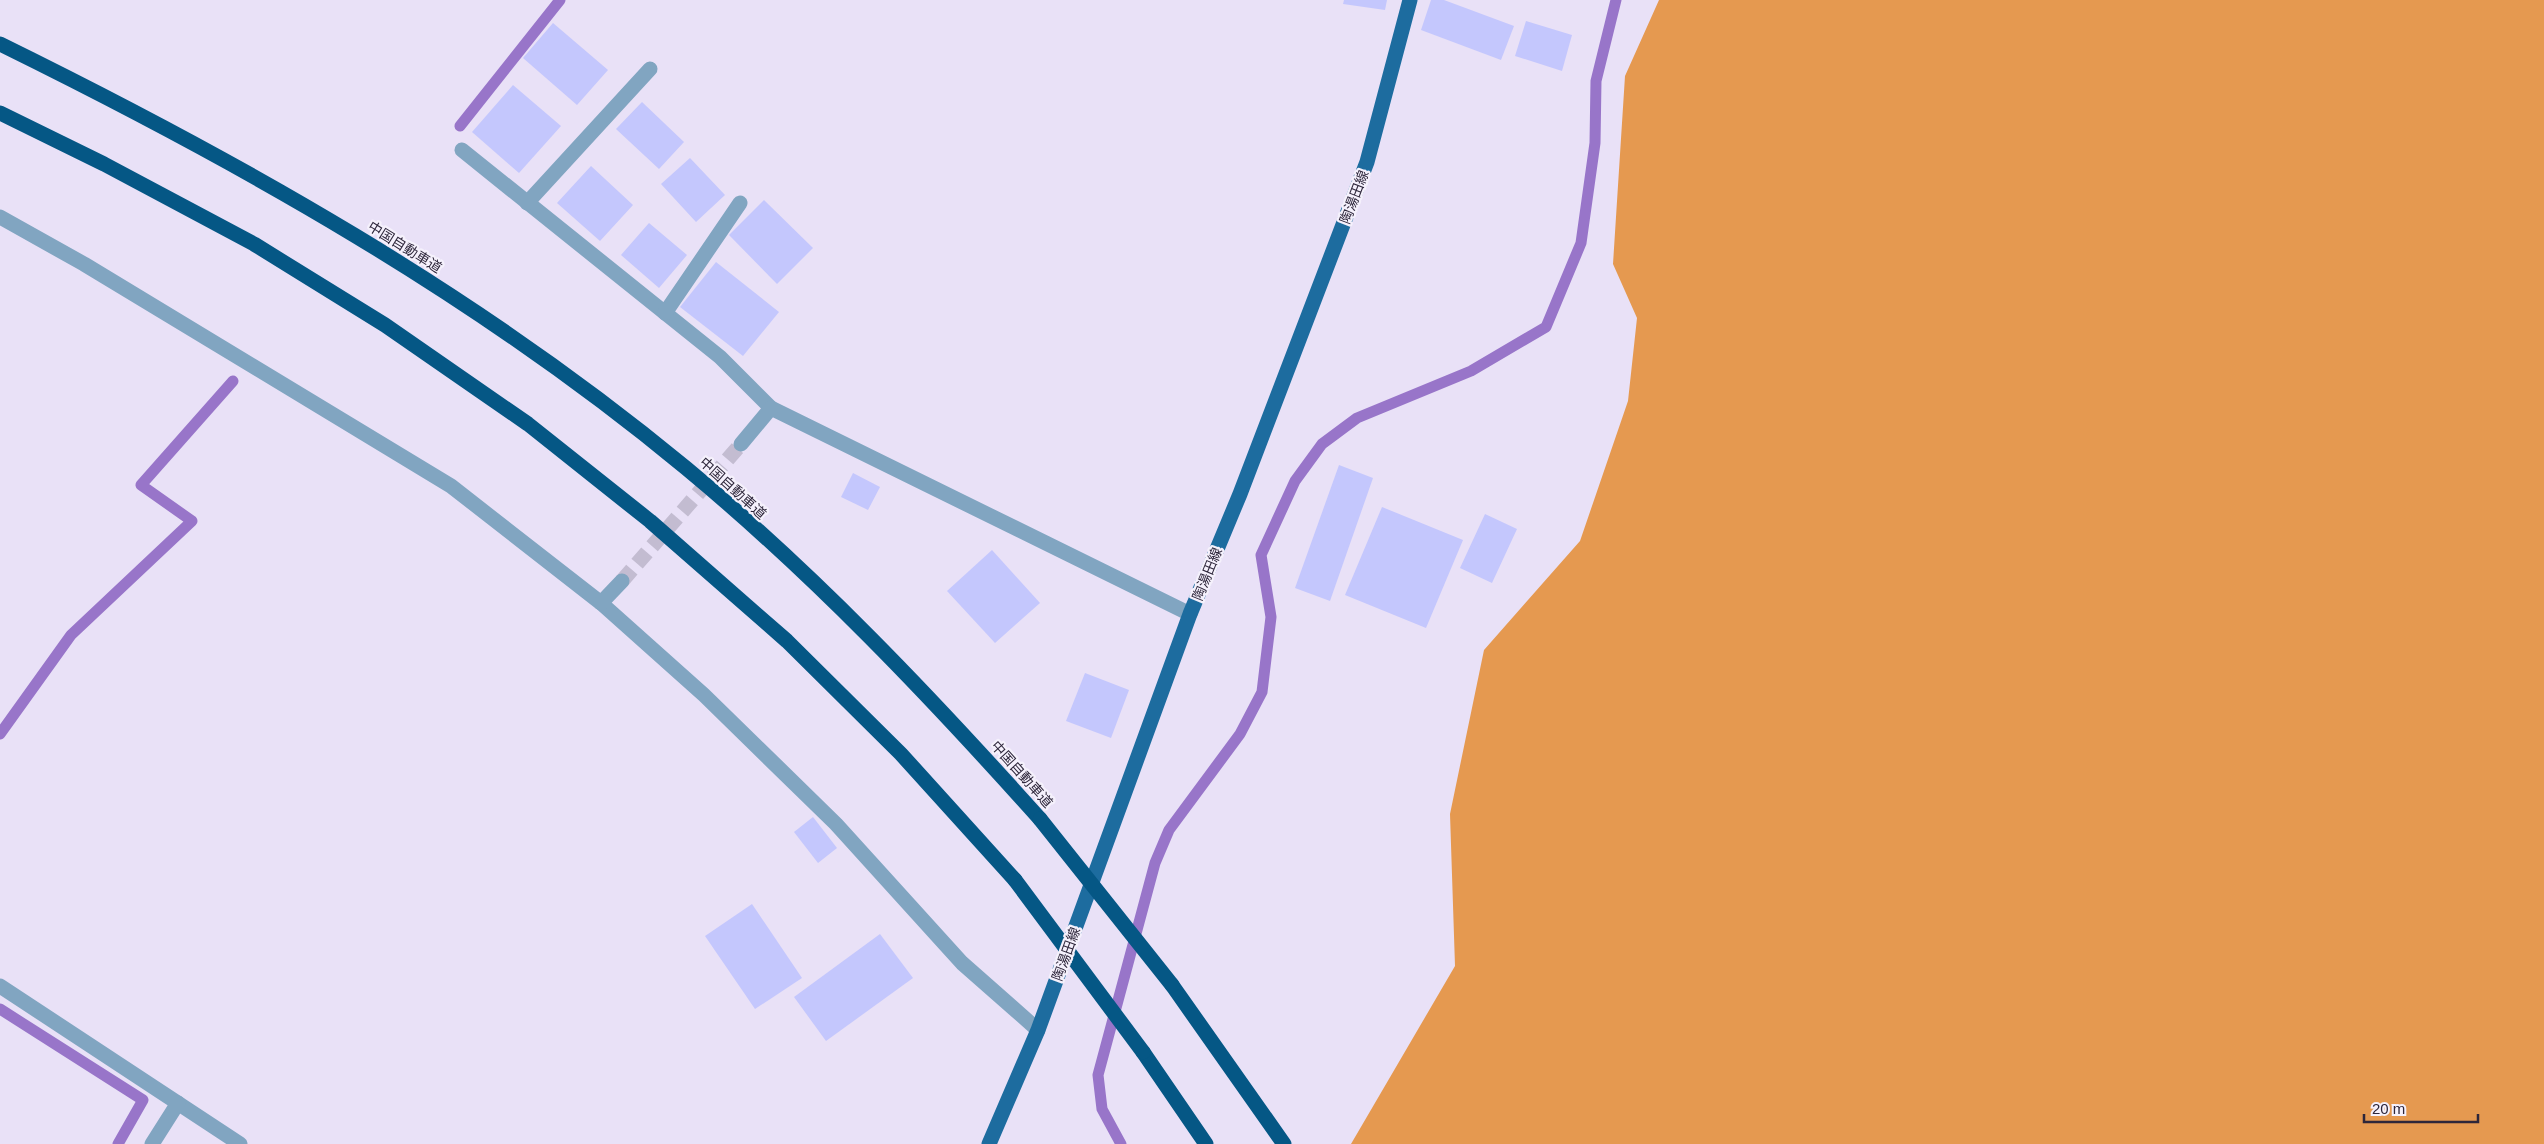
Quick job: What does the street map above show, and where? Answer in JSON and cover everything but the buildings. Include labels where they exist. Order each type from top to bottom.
[{"type":"highway","name":"中国自動車道","points":[[0,44],[132,109],[299,201],[452,295],[570,379],[686,468],[814,583],[936,703],[1040,819],[1172,985],[1284,1144]]},
{"type":"highway","points":[[0,113],[104,164],[254,244],[385,325],[528,424],[650,521],[787,641],[901,754],[1015,880],[1143,1052],[1206,1144]]},
{"type":"main road","name":"陶湯田線","points":[[989,1144],[1038,1030],[1190,614],[1243,485],[1367,162],[1410,0]]},
{"type":"street","points":[[527,203],[650,69]]},
{"type":"street","points":[[462,150],[720,357],[771,408],[1190,614]]},
{"type":"street","points":[[665,313],[740,203]]},
{"type":"street","points":[[0,217],[84,264],[451,486],[601,603],[704,695],[829,817],[962,963],[1038,1030]]},
{"type":"street","points":[[741,444],[771,408]]},
{"type":"street","points":[[601,603],[622,581]]},
{"type":"street","points":[[0,986],[240,1144]]},
{"type":"street","points":[[152,1144],[178,1103]]},
{"type":"shaded area","points":[[1659,0],[2544,0],[2544,1144],[1351,1144],[1455,966],[1450,814],[1484,650],[1580,541],[1628,401],[1637,318],[1613,264],[1625,76]]},
{"type":"waterway","points":[[460,126],[560,0]]},
{"type":"waterway","points":[[1121,1144],[1102,1109],[1098,1075],[1155,863],[1169,830],[1240,734],[1262,692],[1271,617],[1261,555],[1295,481],[1322,444],[1357,418],[1471,371],[1546,327],[1581,243],[1595,143],[1596,81],[1616,0]]},
{"type":"waterway","points":[[0,734],[71,635],[192,521],[141,485],[233,381]]},
{"type":"waterway","points":[[0,1009],[143,1100],[118,1144]]},
{"type":"tunnel","points":[[622,581],[741,444]]}]
